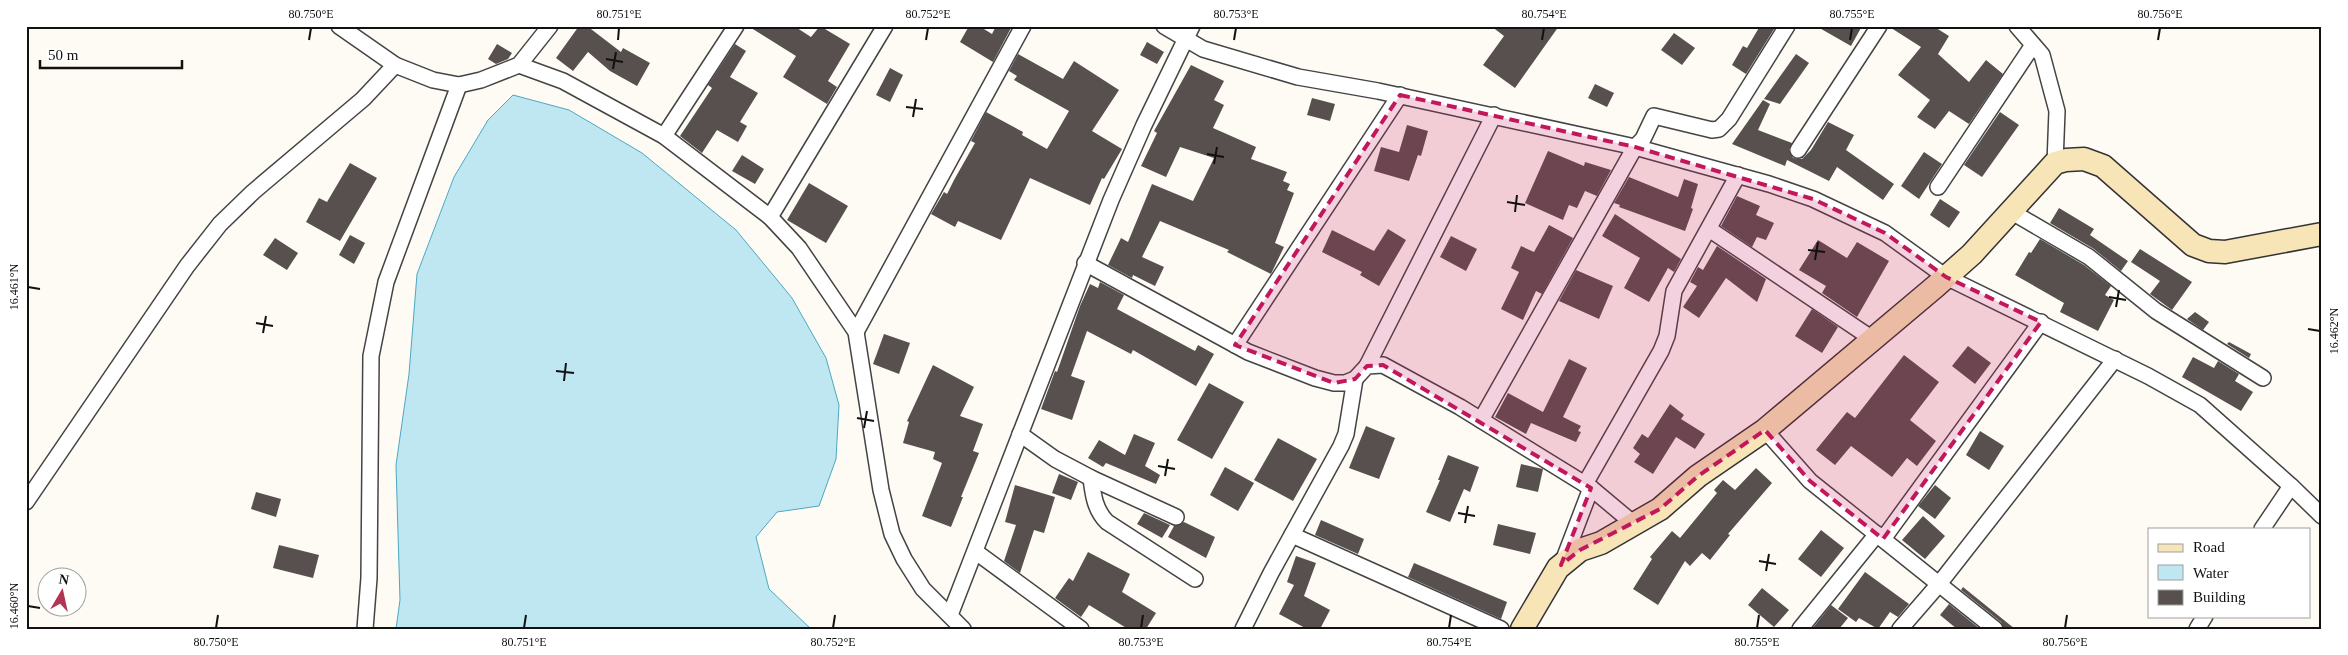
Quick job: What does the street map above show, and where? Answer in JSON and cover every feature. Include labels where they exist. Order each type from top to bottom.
[{"type":"main road","points":[[1522,629],[1561,565],[1580,550],[1601,542],[1660,509],[1698,476],[1764,430],[1874,340],[1972,254],[2055,163],[2084,159],[2104,166],[2193,245],[2209,251],[2225,252],[2322,234]]},
{"type":"street","points":[[339,26],[395,65],[433,80],[459,85],[481,80],[519,65],[550,26]]},
{"type":"street","points":[[664,136],[736,26]]},
{"type":"street","points":[[770,217],[885,26]]},
{"type":"street","points":[[856,332],[1023,26]]},
{"type":"street","points":[[1164,26],[1203,49],[1298,76],[1639,143],[1812,200],[1863,222],[1905,246],[1946,276],[2115,359],[2200,405],[2322,516]]},
{"type":"street","points":[[950,615],[976,552],[1085,263],[1144,125],[1192,26]]},
{"type":"street","points":[[1481,420],[1654,116],[1712,130],[1719,129],[1729,120],[1787,26]]},
{"type":"street","points":[[1798,150],[1878,26]]},
{"type":"street","points":[[2017,26],[2042,55],[2057,111],[2055,163]]},
{"type":"street","points":[[1938,187],[2033,45]]},
{"type":"street","points":[[26,502],[187,266],[220,224],[254,192],[362,99],[395,65]]},
{"type":"street","points":[[519,65],[563,81],[664,136],[770,217],[799,248],[856,332],[882,490],[892,534],[904,559],[923,589],[963,629]]},
{"type":"street","points":[[365,629],[369,578],[371,356],[376,326],[386,282],[459,85]]},
{"type":"street","points":[[1235,345],[1400,96]]},
{"type":"street","points":[[1085,263],[1235,345],[1315,378],[1334,383],[1345,383],[1355,379],[1367,366],[1494,115]]},
{"type":"street","points":[[1561,565],[1588,486],[1661,351],[1667,336],[1674,291],[1710,230],[1738,175]]},
{"type":"street","points":[[2012,212],[2089,257],[2156,311],[2262,378]]},
{"type":"street","points":[[1710,230],[1874,340]]},
{"type":"street","points":[[1800,629],[1880,537],[2041,322]]},
{"type":"street","points":[[1900,629],[1939,584],[2115,359]]},
{"type":"street","points":[[1367,366],[1383,365],[1481,420],[1588,486],[1634,524]]},
{"type":"street","points":[[1243,629],[1341,446],[1346,434],[1355,379]]},
{"type":"street","points":[[1764,430],[1810,481],[1995,629]]},
{"type":"street","points":[[1020,434],[1055,458],[1090,478],[1176,517]]},
{"type":"street","points":[[1090,478],[1094,500],[1099,515],[1103,519],[1195,579]]},
{"type":"street","points":[[2263,528],[2291,486]]},
{"type":"street","points":[[1292,535],[1501,629]]},
{"type":"street","points":[[976,552],[1081,629]]},
{"type":"street","points":[[2197,629],[2204,618]]},
{"type":"highlighted area","points":[[1400,95],[1635,147],[1813,199],[1885,233],[1946,277],[2041,322],[1883,539],[1810,481],[1765,430],[1698,476],[1660,509],[1580,550],[1561,565],[1591,488],[1383,365],[1367,366],[1355,379],[1334,383],[1235,345]]},
{"type":"water","points":[[513,95],[569,110],[642,153],[736,230],[792,298],[826,358],[839,405],[836,459],[819,506],[777,512],[756,537],[769,589],[811,629],[396,629],[400,600],[396,465],[409,374],[417,274],[454,177],[488,120]]},
{"type":"building","points":[[579,26],[587,26],[621,52],[623,48],[650,63],[637,86],[610,71],[588,52],[573,71],[556,58]]},
{"type":"building","points":[[748,26],[794,26],[811,37],[820,26],[850,44],[828,81],[837,87],[827,104],[783,77],[796,56]]},
{"type":"building","points":[[969,26],[979,26],[992,34],[996,26],[1012,26],[993,62],[960,42]]},
{"type":"building","points":[[1491,26],[1559,26],[1515,88],[1483,65],[1504,36]]},
{"type":"building","points":[[1760,26],[1776,26],[1746,74],[1732,65],[1743,46],[1747,48]]},
{"type":"building","points":[[1816,26],[1862,26],[1851,46]]},
{"type":"building","points":[[1888,26],[1933,26],[1949,36],[1938,54],[1969,82],[1986,60],[2003,74],[1969,124],[1949,111],[1935,129],[1917,117],[1930,100],[1898,75],[1921,47]]},
{"type":"building","points":[[1674,33],[1695,48],[1682,65],[1661,50]]},
{"type":"building","points":[[1147,42],[1164,52],[1157,64],[1140,55]]},
{"type":"building","points":[[497,44],[512,53],[508,59],[496,64],[488,59]]},
{"type":"building","points":[[735,44],[746,51],[730,77],[758,93],[740,122],[747,126],[738,142],[717,130],[702,153],[680,136],[712,88],[708,85]]},
{"type":"building","points":[[1018,54],[1063,79],[1074,61],[1119,90],[1092,131],[1122,149],[1104,179],[1102,178],[1090,205],[1030,178],[1001,240],[958,221],[955,227],[931,214],[944,192],[947,194],[975,143],[971,141],[986,112],[1023,132],[1022,135],[1047,149],[1069,111],[1014,80],[1017,76],[1009,71]]},
{"type":"building","points":[[1796,54],[1809,63],[1780,104],[1764,99]]},
{"type":"building","points":[[1191,65],[1224,81],[1214,100],[1224,105],[1213,128],[1256,147],[1251,159],[1287,172],[1283,181],[1290,184],[1287,190],[1294,193],[1275,243],[1284,247],[1271,274],[1227,252],[1229,250],[1160,221],[1142,257],[1164,267],[1155,286],[1133,275],[1132,278],[1108,265],[1121,238],[1128,242],[1152,184],[1193,201],[1214,158],[1180,147],[1166,177],[1141,166],[1157,133],[1154,131]]},
{"type":"building","points":[[890,68],[903,75],[890,102],[876,95]]},
{"type":"building","points":[[1595,84],[1614,93],[1607,107],[1588,98]]},
{"type":"building","points":[[1312,98],[1335,104],[1330,121],[1307,115]]},
{"type":"building","points":[[1763,100],[1770,104],[1758,130],[1792,143],[1789,150],[1793,158],[1802,159],[1811,150],[1828,122],[1854,135],[1846,150],[1894,184],[1883,200],[1837,167],[1829,181],[1787,160],[1785,166],[1732,144]]},
{"type":"building","points":[[2000,112],[2019,125],[1982,177],[1964,165]]},
{"type":"building","points":[[1407,125],[1428,131],[1421,156],[1418,155],[1409,181],[1374,171],[1381,147],[1399,152]]},
{"type":"building","points":[[1548,151],[1584,166],[1585,162],[1611,170],[1597,196],[1585,191],[1577,208],[1569,205],[1563,220],[1525,203]]},
{"type":"building","points":[[1924,152],[1942,164],[1919,199],[1901,186]]},
{"type":"building","points":[[742,155],[764,169],[755,184],[732,171]]},
{"type":"building","points":[[350,163],[377,178],[340,241],[306,222],[319,198],[327,202]]},
{"type":"building","points":[[1629,177],[1678,197],[1684,179],[1698,184],[1691,208],[1693,209],[1685,231],[1619,207],[1620,205],[1614,203]]},
{"type":"building","points":[[809,183],[848,206],[826,243],[787,220]]},
{"type":"building","points":[[1737,196],[1760,206],[1756,215],[1774,223],[1766,240],[1757,237],[1752,247],[1721,226]]},
{"type":"building","points":[[1940,199],[1960,212],[1949,228],[1930,215]]},
{"type":"building","points":[[2059,208],[2094,229],[2090,235],[2128,261],[2121,271],[2094,249],[2050,223]]},
{"type":"building","points":[[1615,214],[1681,259],[1674,272],[1668,268],[1649,302],[1624,288],[1640,258],[1602,236]]},
{"type":"building","points":[[1549,225],[1573,238],[1542,294],[1536,291],[1523,320],[1501,309],[1519,272],[1511,268],[1521,246],[1534,252]]},
{"type":"building","points":[[1388,229],[1406,240],[1379,286],[1360,275],[1362,272],[1322,252],[1332,230],[1374,251]]},
{"type":"building","points":[[350,235],[365,243],[354,264],[339,255]]},
{"type":"building","points":[[1451,236],[1477,249],[1466,271],[1440,257]]},
{"type":"building","points":[[275,238],[298,253],[287,270],[263,255]]},
{"type":"building","points":[[2040,239],[2084,265],[2111,286],[2105,295],[2114,300],[2098,331],[2060,312],[2064,303],[2015,275],[2029,252],[2031,253]]},
{"type":"building","points":[[1818,240],[1847,258],[1857,242],[1889,261],[1857,317],[1822,293],[1826,286],[1799,270]]},
{"type":"building","points":[[1717,246],[1766,279],[1757,302],[1726,278],[1699,318],[1683,307],[1697,286],[1690,282],[1698,267],[1703,270]]},
{"type":"building","points":[[2140,249],[2192,282],[2172,310],[2150,294],[2160,281],[2131,262]]},
{"type":"building","points":[[1576,270],[1613,286],[1599,319],[1559,301]]},
{"type":"building","points":[[1100,282],[1124,295],[1117,309],[1195,351],[1198,345],[1214,354],[1196,386],[1133,350],[1131,354],[1087,331],[1071,376],[1085,381],[1072,420],[1041,409],[1090,284],[1098,288]]},
{"type":"building","points":[[1812,309],[1838,327],[1822,353],[1795,336]]},
{"type":"building","points":[[2195,312],[2209,322],[2203,330],[2187,319]]},
{"type":"building","points":[[884,334],[910,343],[899,374],[873,364]]},
{"type":"building","points":[[2229,342],[2251,354],[2249,358],[2227,344]]},
{"type":"building","points":[[1968,346],[1991,363],[1975,384],[1952,366]]},
{"type":"building","points":[[1904,355],[1939,382],[1910,420],[1936,441],[1917,466],[1907,458],[1892,477],[1851,446],[1835,465],[1816,450],[1847,412],[1855,418]]},
{"type":"building","points":[[2193,357],[2214,368],[2218,361],[2239,374],[2235,381],[2253,392],[2241,411],[2182,377]]},
{"type":"building","points":[[1569,359],[1587,368],[1563,417],[1581,426],[1578,431],[1581,432],[1576,442],[1531,423],[1526,434],[1495,417],[1508,393],[1543,412]]},
{"type":"building","points":[[933,365],[974,387],[960,416],[983,424],[973,451],[979,453],[951,527],[922,516],[942,463],[933,459],[935,452],[903,443],[909,422],[907,421]]},
{"type":"building","points":[[1209,383],[1244,402],[1212,459],[1177,440]]},
{"type":"building","points":[[1670,404],[1684,415],[1681,419],[1705,434],[1695,449],[1676,437],[1653,474],[1634,462],[1640,454],[1633,448],[1642,434],[1648,438]]},
{"type":"building","points":[[1366,426],[1395,438],[1379,479],[1349,468]]},
{"type":"building","points":[[1980,431],[2004,446],[1989,470],[1966,455]]},
{"type":"building","points":[[1134,434],[1155,443],[1145,466],[1160,475],[1156,484],[1106,463],[1103,467],[1088,458],[1099,440],[1125,455]]},
{"type":"building","points":[[1278,438],[1317,459],[1293,501],[1254,480]]},
{"type":"building","points":[[1448,455],[1479,467],[1470,492],[1464,489],[1450,522],[1426,512],[1440,480],[1438,480]]},
{"type":"building","points":[[1521,464],[1543,469],[1538,492],[1516,487]]},
{"type":"building","points":[[1225,467],[1254,483],[1238,511],[1210,495]]},
{"type":"building","points":[[1756,468],[1772,483],[1728,534],[1730,535],[1710,560],[1702,553],[1690,566],[1685,561],[1658,605],[1633,589],[1652,559],[1650,557],[1672,531],[1680,538],[1717,493],[1714,490],[1723,480],[1735,490]]},
{"type":"building","points":[[1059,474],[1078,482],[1071,500],[1052,493]]},
{"type":"building","points":[[1015,485],[1055,497],[1044,533],[1034,530],[1020,573],[1004,561],[1016,525],[1005,522]]},
{"type":"building","points":[[1935,485],[1951,498],[1935,519],[1918,506]]},
{"type":"building","points":[[256,492],[281,499],[276,517],[251,509]]},
{"type":"building","points":[[1144,513],[1170,525],[1162,538],[1137,524]]},
{"type":"building","points":[[1923,516],[1945,536],[1925,559],[1902,540]]},
{"type":"building","points":[[1321,520],[1364,539],[1358,554],[1315,535]]},
{"type":"building","points":[[1184,522],[1215,537],[1206,558],[1168,537],[1174,526]]},
{"type":"building","points":[[1498,524],[1536,533],[1530,554],[1493,545]]},
{"type":"building","points":[[1821,530],[1844,548],[1821,577],[1798,559]]},
{"type":"building","points":[[279,545],[319,555],[313,578],[273,568]]},
{"type":"building","points":[[1088,552],[1130,574],[1122,592],[1156,613],[1146,629],[1128,629],[1089,605],[1081,617],[1055,598],[1069,578],[1073,581]]},
{"type":"building","points":[[1296,556],[1316,563],[1304,596],[1330,610],[1320,629],[1307,629],[1279,614],[1294,585],[1287,582]]},
{"type":"building","points":[[1414,563],[1507,602],[1501,619],[1408,577]]},
{"type":"building","points":[[1865,572],[1909,604],[1898,617],[1890,612],[1878,629],[1859,618],[1856,622],[1838,609]]},
{"type":"building","points":[[1963,587],[2015,629],[2004,629],[2001,622],[1961,590]]},
{"type":"building","points":[[1762,588],[1789,610],[1774,627],[1748,605]]},
{"type":"building","points":[[1949,604],[1980,629],[1957,629],[1940,615]]},
{"type":"building","points":[[1831,605],[1848,618],[1839,629],[1812,629]]}]
